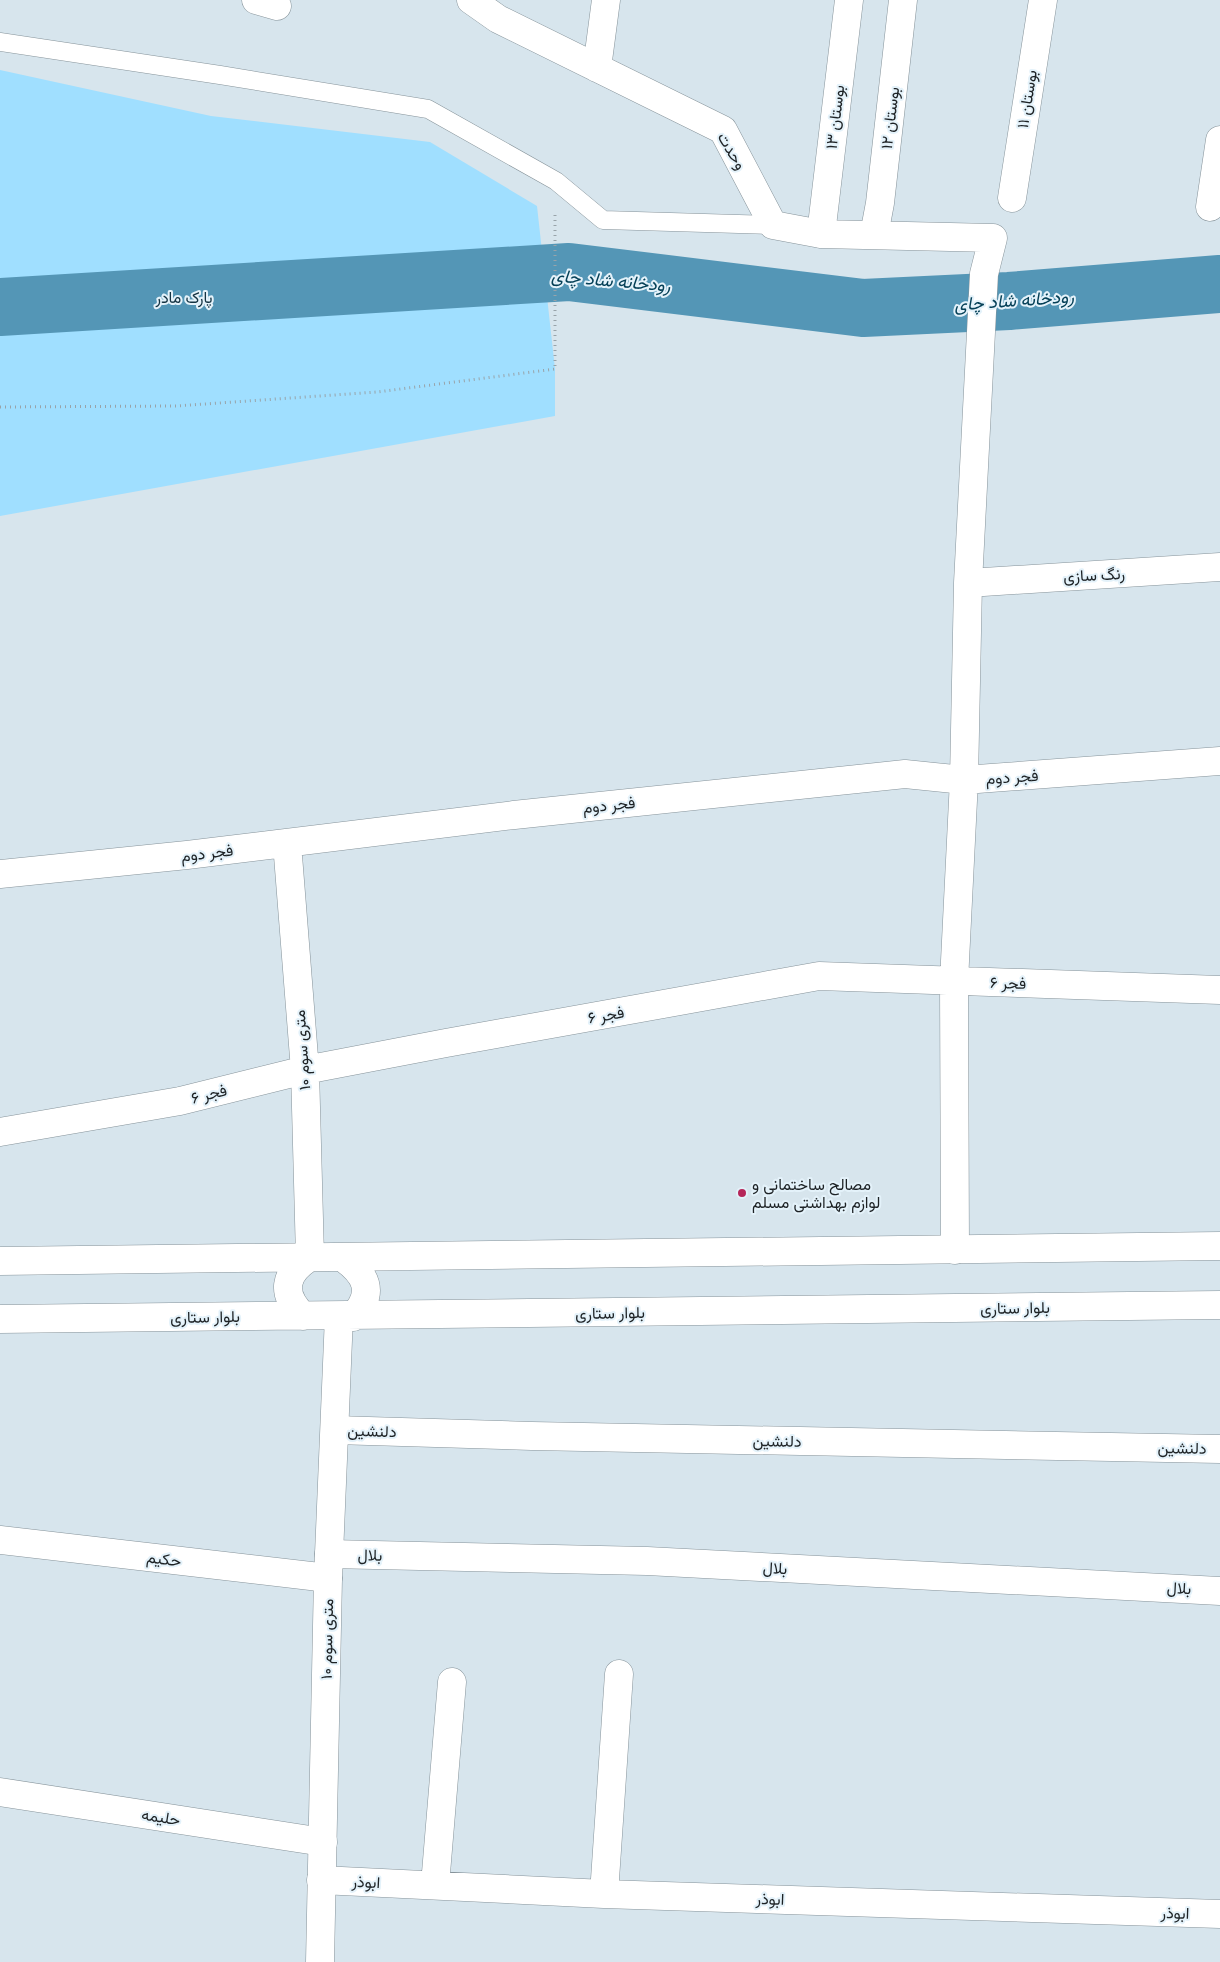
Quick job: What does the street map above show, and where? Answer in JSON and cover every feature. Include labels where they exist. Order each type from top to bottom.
[{"type":"street","name":"وحدت","points":[[471,0],[498,20],[723,130],[773,225]]},
{"type":"street","points":[[598,68],[606,0]]},
{"type":"street","name":"بوستان ۱۳","points":[[821,234],[849,0]]},
{"type":"street","name":"بوستان ۱۲","points":[[874,235],[880,203],[903,0]]},
{"type":"street","name":"بوستان ۱۱","points":[[1012,198],[1043,0]]},
{"type":"street","points":[[1210,207],[1220,140]]},
{"type":"street","points":[[773,225],[821,234],[993,238],[984,274],[983,325],[968,583],[964,780],[954,981],[954,1250]]},
{"type":"street","name":"رنگ سازی","points":[[968,583],[1220,567]]},
{"type":"street","name":"فجر دوم","points":[[0,874],[287,843],[514,815],[905,774],[964,780],[1220,761]]},
{"type":"street","name":"۱۰ متری سوم","points":[[287,843],[305,1070],[310,1257]]},
{"type":"street","name":"فجر ۶","points":[[0,1132],[180,1101],[305,1070],[446,1043],[819,976],[1220,990]]},
{"type":"street","points":[[0,1261],[1220,1246]]},
{"type":"street","points":[[303,1316],[293,1306],[288,1292],[290,1277],[298,1265],[310,1257]]},
{"type":"street","points":[[342,1257],[360,1272],[366,1283],[366,1296],[362,1308],[346,1317]]},
{"type":"street","name":"بلوار ستاری","points":[[0,1320],[1220,1306]]},
{"type":"street","name":"۱۰ متری سوم","points":[[320,1962],[329,1566],[335,1430],[346,1317]]},
{"type":"street","name":"دلنشین","points":[[335,1430],[542,1437],[1220,1449]]},
{"type":"street","name":"حکیم","points":[[0,1540],[329,1566]]},
{"type":"street","name":"بلال","points":[[329,1566],[647,1561],[1220,1591]]},
{"type":"street","points":[[604,1894],[619,1674]]},
{"type":"street","points":[[435,1885],[452,1682]]},
{"type":"street","name":"حلیمه","points":[[0,1792],[323,1842]]},
{"type":"street","name":"ابوذر","points":[[321,1880],[604,1894],[1220,1914]]},
{"type":"lane","points":[[0,42],[428,109],[556,181],[603,220],[773,225]]},
{"type":"path","points":[[0,407],[176,406],[377,392],[555,369],[556,181]]},
{"type":"green space","name":"پارک مادر","points":[[0,70],[211,116],[430,142],[537,206],[555,369],[555,416],[0,516]]},
{"type":"waterway","name":"رودخانه شاد چای","points":[[0,307],[569,272],[863,308],[1009,301],[1220,284]]},
{"type":"place","name":"مصالح ساختمانی و لوازم بهداشتی مسلم","points":[[742,1193]]}]
